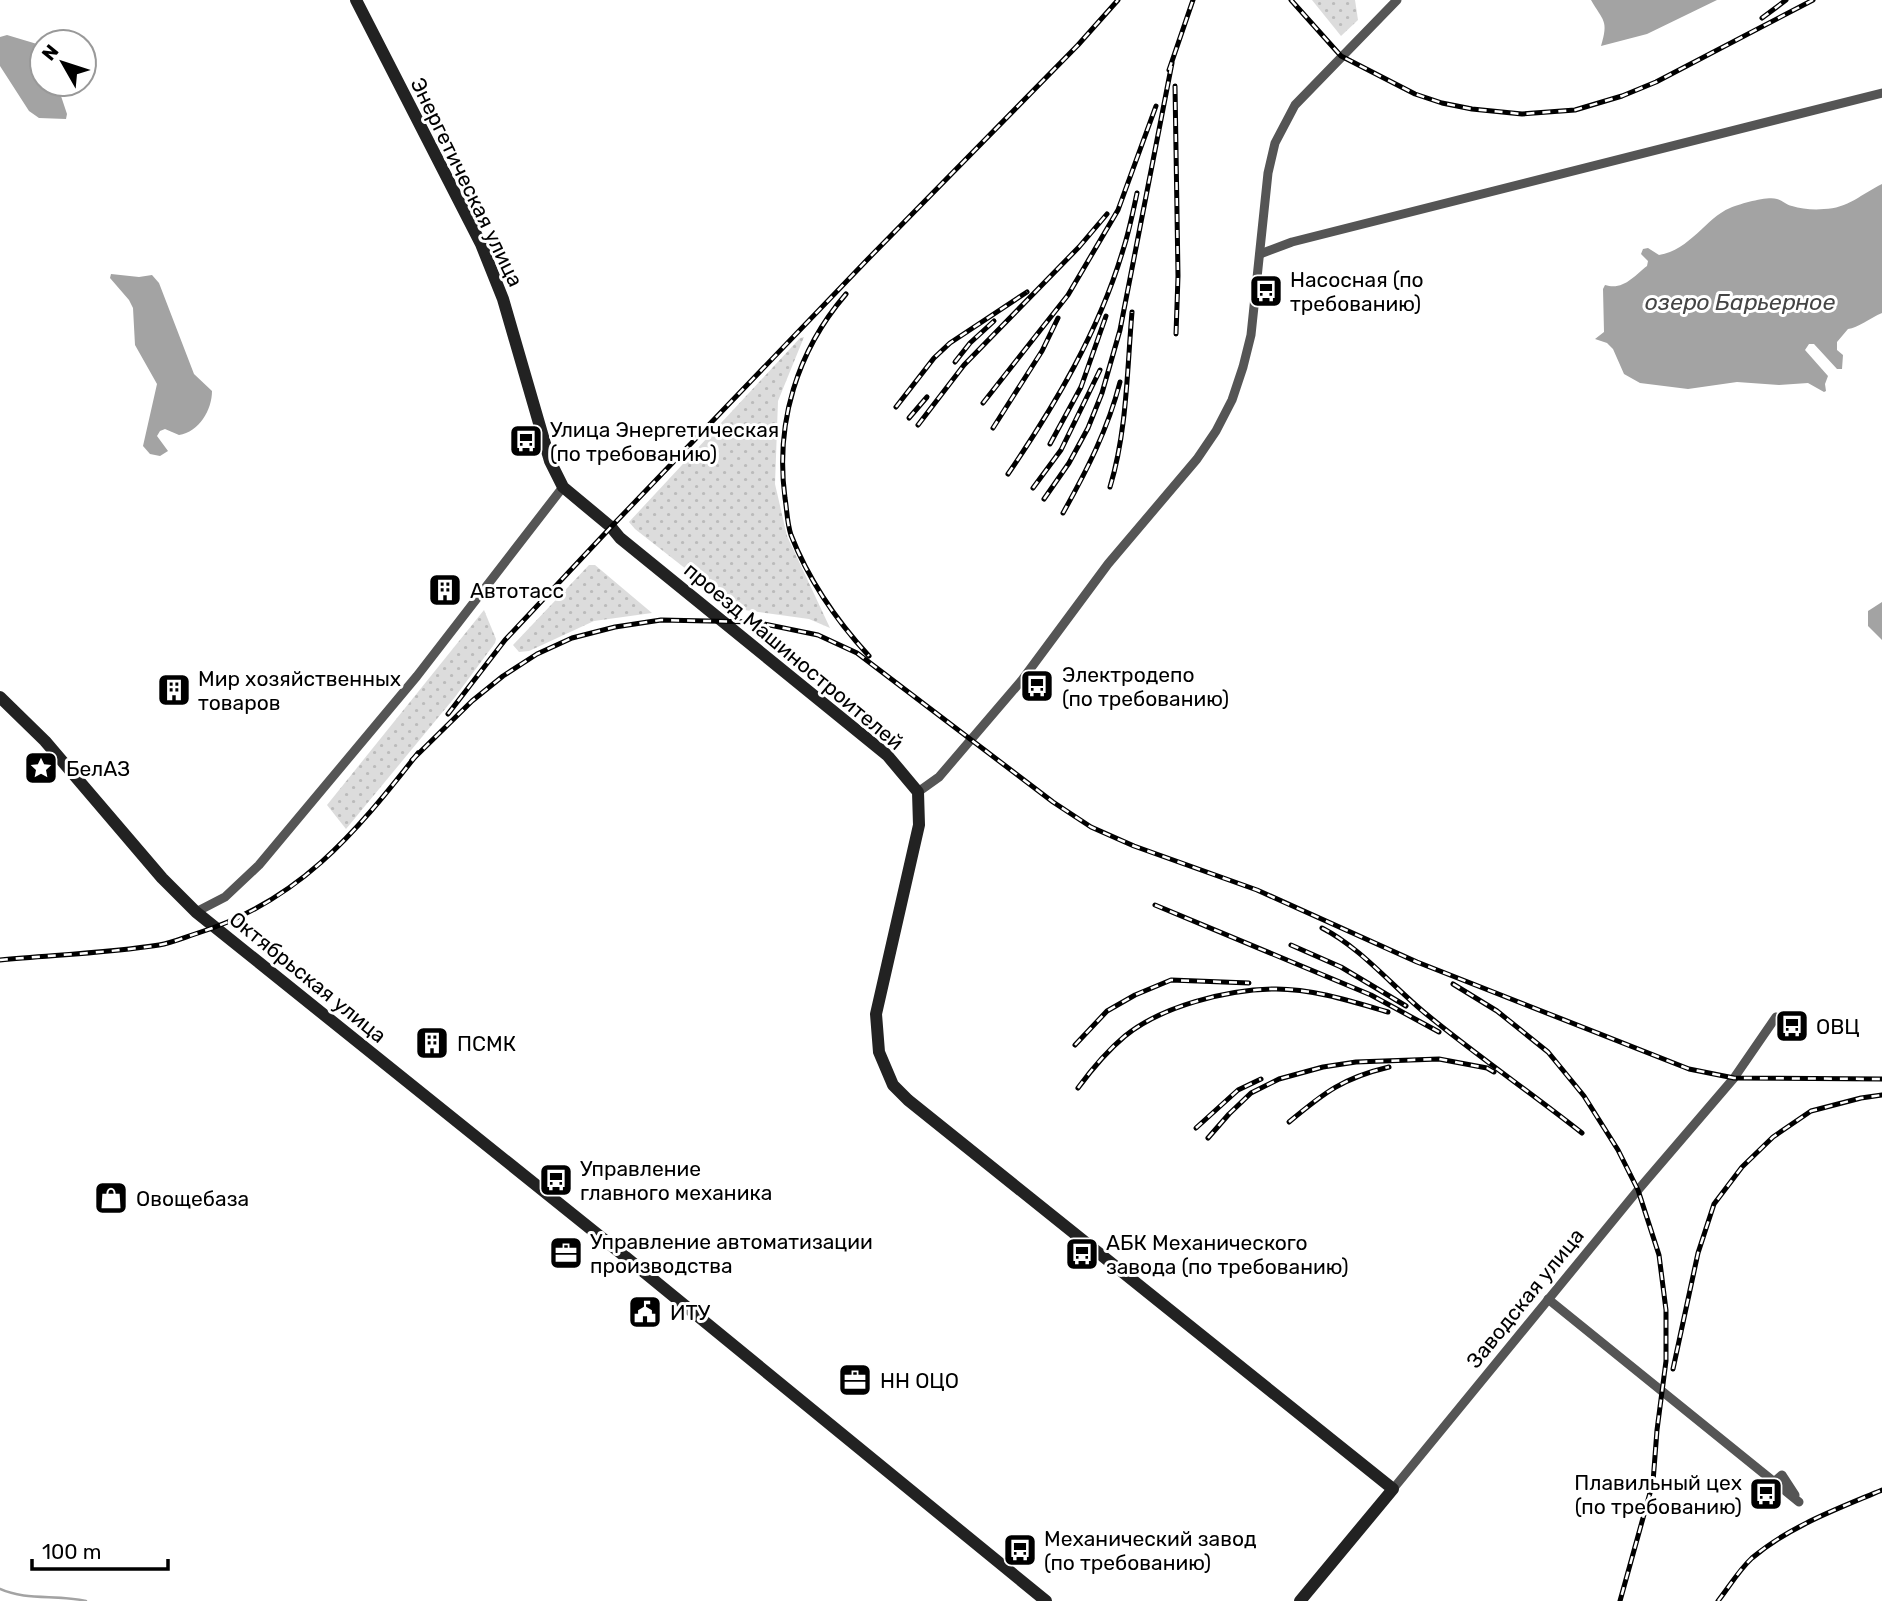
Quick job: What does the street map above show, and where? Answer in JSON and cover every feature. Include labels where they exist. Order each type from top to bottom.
[{"type":"street","name":"Энергетическая улица","points":[[356,0],[481,244],[503,299],[550,461],[563,487]]},
{"type":"street","points":[[1392,1489],[940,1126],[893,1085],[879,1052],[876,1014],[919,825],[918,792],[939,777],[1026,674],[1108,564],[1197,459],[1216,431],[1232,400],[1251,335],[1268,173],[1275,143],[1295,105],[1396,0]]},
{"type":"street","points":[[1260,254],[1293,242],[1882,93]]},
{"type":"street","name":"проезд Машиностроителей","points":[[563,487],[611,527],[620,538],[887,755],[918,792]]},
{"type":"street","points":[[196,912],[225,897],[259,865],[417,676],[563,487]]},
{"type":"street","name":"Октябрьская улица","points":[[0,698],[46,741],[162,878],[196,912],[617,1250],[1046,1601]]},
{"type":"street","name":"Заводская улица","points":[[1300,1601],[1548,1298],[1734,1078],[1776,1017]]},
{"type":"street","points":[[1548,1298],[1774,1482]]},
{"type":"shaded area","points":[[1312,0],[1355,0],[1358,20],[1341,36]]},
{"type":"shaded area","points":[[804,337],[778,401],[775,484],[787,536],[830,628],[809,619],[737,609],[629,522],[800,338]]},
{"type":"shaded area","points":[[589,565],[595,565],[652,613],[594,621],[529,651],[519,652],[513,645]]},
{"type":"shaded area","points":[[484,610],[496,639],[495,643],[455,697],[346,829],[327,805]]},
{"type":"water","points":[[1591,0],[1717,0],[1647,34],[1601,46],[1605,26]]},
{"type":"water","points":[[7,35],[28,41],[28,98],[62,98],[66,119],[39,118],[29,111],[0,66],[0,37]]},
{"type":"water","name":"озеро Барьерное","points":[[1882,184],[1882,313],[1848,329],[1837,342],[1837,350],[1843,355],[1842,369],[1837,369],[1814,344],[1809,344],[1805,350],[1828,376],[1826,391],[1808,383],[1779,385],[1737,382],[1688,389],[1640,383],[1624,374],[1613,349],[1607,343],[1595,339],[1604,332],[1605,285],[1623,284],[1647,266],[1648,261],[1641,254],[1643,249],[1648,248],[1659,255],[1670,252],[1689,241],[1721,213],[1760,199],[1773,198],[1799,208],[1832,208]]},
{"type":"water","points":[[111,274],[139,277],[152,275],[159,283],[194,374],[212,391],[207,412],[193,430],[179,435],[165,429],[160,431],[157,436],[168,451],[160,456],[150,454],[143,446],[157,384],[135,345],[133,308],[110,278]]},
{"type":"water","points":[[1882,602],[1882,640],[1868,626],[1868,611]]},
{"type":"waterway","points":[[0,1589],[20,1595],[86,1601]]},
{"type":"railway","points":[[448,714],[505,640],[611,527],[1078,45],[1118,0]]},
{"type":"railway","points":[[1169,70],[1193,0]]},
{"type":"railway","points":[[1291,0],[1341,56],[1415,94],[1472,109],[1522,114],[1575,110],[1622,96],[1656,82],[1813,0]]},
{"type":"railway","points":[[1762,18],[1786,0]]},
{"type":"railway","points":[[1044,499],[1069,463],[1088,428],[1102,393],[1120,330],[1172,63]]},
{"type":"railway","points":[[1175,86],[1178,276],[1176,334]]},
{"type":"railway","points":[[983,403],[1068,295],[1118,210],[1156,106]]},
{"type":"railway","points":[[1008,474],[1059,394],[1102,309],[1127,236],[1137,193]]},
{"type":"railway","points":[[918,425],[964,365],[1079,247],[1107,214]]},
{"type":"railway","points":[[896,407],[934,358],[950,343],[1027,292]]},
{"type":"railway","points":[[846,294],[814,339],[793,389],[783,442],[783,470],[789,526],[798,552],[824,599],[869,656]]},
{"type":"railway","points":[[1110,487],[1123,422],[1132,312]]},
{"type":"railway","points":[[1050,444],[1081,387],[1106,316]]},
{"type":"railway","points":[[993,428],[1042,351],[1058,318]]},
{"type":"railway","points":[[955,362],[970,343],[994,321]]},
{"type":"railway","points":[[1033,488],[1061,450],[1100,370]]},
{"type":"railway","points":[[1063,513],[1096,449],[1120,382]]},
{"type":"railway","points":[[909,418],[927,397]]},
{"type":"railway","points":[[412,760],[472,701],[503,676],[537,654],[572,638],[615,627],[661,620],[755,622],[818,635],[857,653],[1053,802],[1091,827],[1134,846],[1257,890],[1417,962],[1689,1069],[1734,1078],[1882,1079]]},
{"type":"railway","points":[[0,960],[159,945],[232,920],[264,904],[321,862],[371,811],[418,753]]},
{"type":"railway","points":[[1155,905],[1371,995],[1439,1032]]},
{"type":"railway","points":[[1322,928],[1363,956],[1444,1029],[1582,1133]]},
{"type":"railway","points":[[1291,945],[1341,967],[1406,1006]]},
{"type":"railway","points":[[1075,1045],[1107,1011],[1135,995],[1171,980],[1249,983]]},
{"type":"railway","points":[[1453,984],[1497,1011],[1548,1052],[1584,1096],[1618,1150],[1638,1190],[1659,1255],[1666,1310],[1666,1361],[1653,1482],[1620,1601]]},
{"type":"railway","points":[[1078,1088],[1112,1048],[1140,1025],[1176,1008],[1215,996],[1254,990],[1286,989],[1330,996],[1388,1012]]},
{"type":"railway","points":[[1208,1138],[1251,1093],[1279,1079],[1323,1067],[1356,1062],[1439,1059],[1487,1068],[1494,1072]]},
{"type":"railway","points":[[1289,1122],[1335,1087],[1389,1067]]},
{"type":"railway","points":[[1196,1128],[1238,1090],[1261,1079]]},
{"type":"railway","points":[[1673,1369],[1698,1253],[1714,1204],[1742,1167],[1773,1137],[1811,1111],[1882,1095]]},
{"type":"railway","points":[[1718,1601],[1747,1563],[1767,1547],[1814,1519],[1882,1490]]},
{"type":"place","name":"Насосная (по требованию)","points":[[1266,291]]},
{"type":"place","name":"Улица Энергетическая (по требованию)","points":[[526,441]]},
{"type":"place","name":"Автотасс","points":[[445,590]]},
{"type":"place","name":"Электродепо (по требованию)","points":[[1037,686]]},
{"type":"place","name":"Мир хозяйственных товаров","points":[[174,690]]},
{"type":"place","name":"БелАЗ","points":[[41,768]]},
{"type":"place","name":"ОВЦ","points":[[1792,1026]]},
{"type":"place","name":"ПСМК","points":[[432,1043]]},
{"type":"place","name":"Управление главного механика","points":[[556,1180]]},
{"type":"place","name":"Овощебаза","points":[[111,1198]]},
{"type":"place","name":"Управление автоматизации производства","points":[[566,1253]]},
{"type":"place","name":"АБК Механического завода (по требованию)","points":[[1082,1254]]},
{"type":"place","name":"ИТУ","points":[[645,1312]]},
{"type":"place","name":"НН ОЦО","points":[[855,1380]]},
{"type":"place","name":"Плавильный цех (по требованию)","points":[[1766,1494]]},
{"type":"place","name":"Механический завод (по требованию)","points":[[1020,1550]]}]
